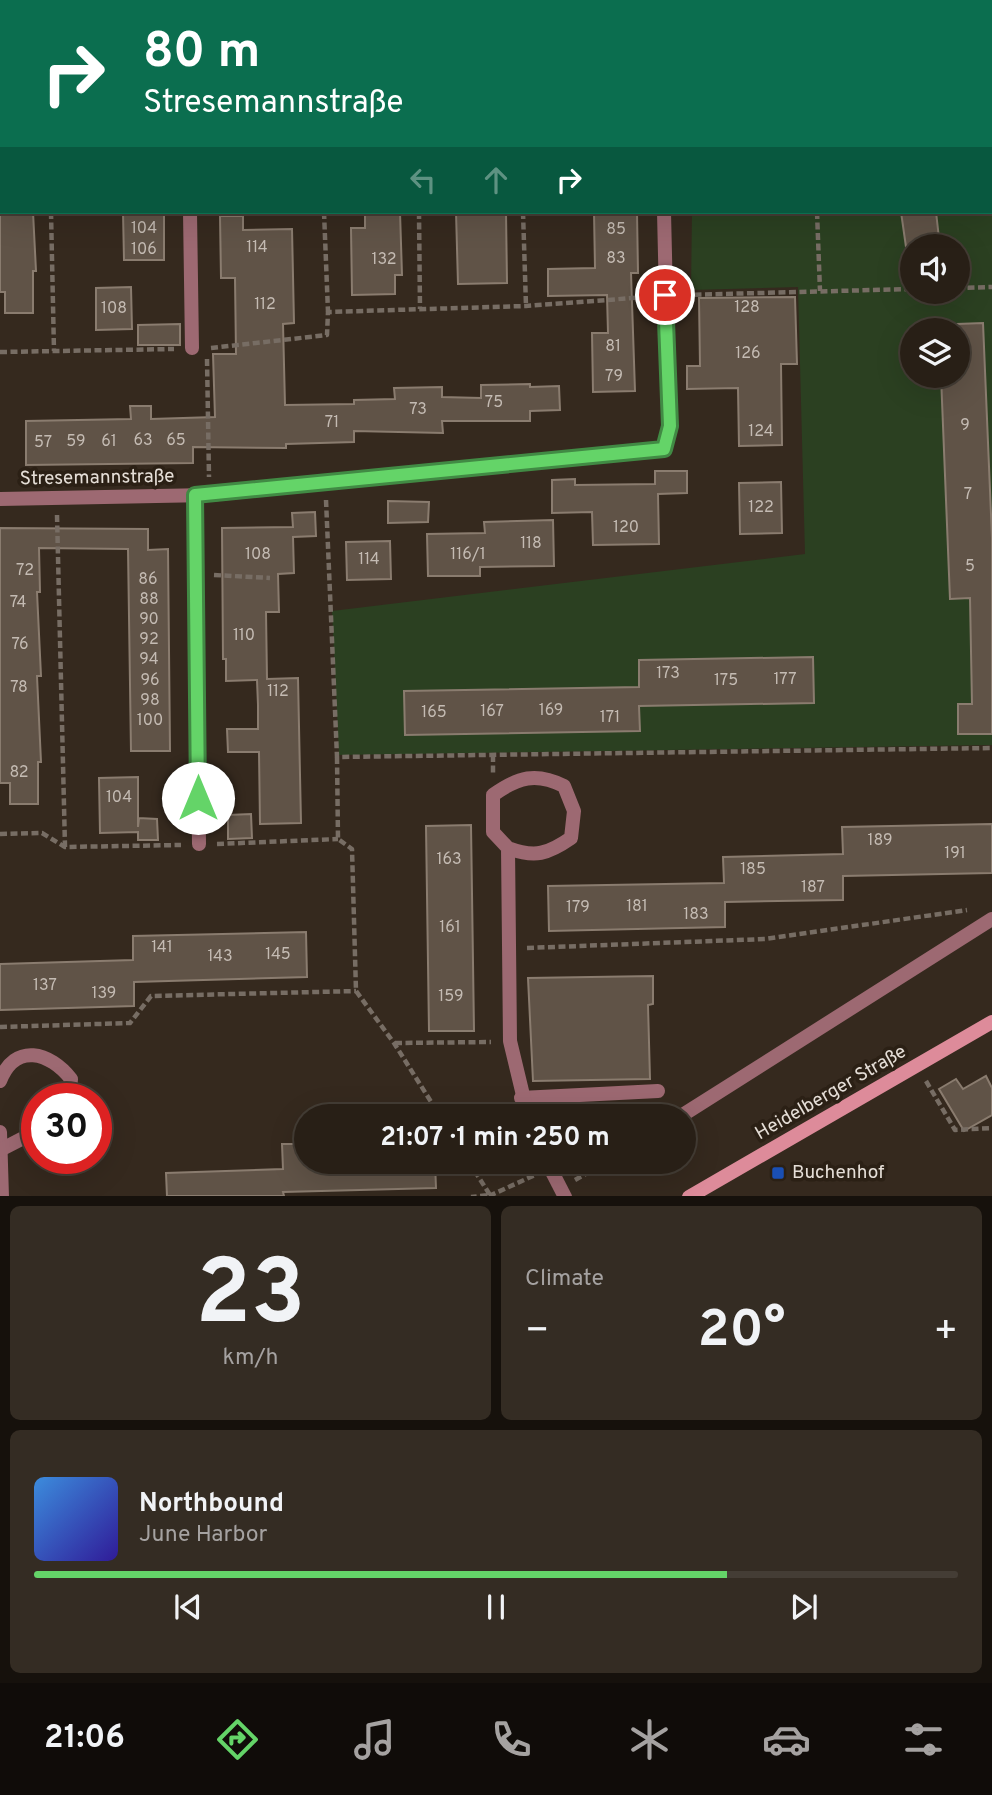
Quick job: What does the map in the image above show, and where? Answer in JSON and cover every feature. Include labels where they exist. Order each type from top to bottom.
[{"type":"main road","name":"Heidelberger Straße","points":[[689,1196],[992,1022]]},
{"type":"street","points":[[190,214],[192,348]]},
{"type":"street","name":"Stresemannstraße","points":[[0,499],[202,495],[664,449],[670,426],[664,214]]},
{"type":"street","name":"Stresemannstraße","points":[[199,844],[196,576],[202,495]]},
{"type":"street","points":[[508,848],[527,855],[549,853],[571,838],[574,811],[564,786],[545,776],[511,782],[493,795],[493,832],[508,848],[510,1041],[518,1104]]},
{"type":"street","points":[[696,1106],[992,919]]},
{"type":"street","points":[[0,1082],[4,1070],[20,1057],[39,1055],[59,1063],[71,1079],[71,1083]]},
{"type":"street","points":[[516,1101],[658,1091]]},
{"type":"street","points":[[0,1132],[2,1196]]},
{"type":"street","points":[[0,1150],[21,1139]]},
{"type":"street","points":[[551,1174],[558,1194]]},
{"type":"path","points":[[51,214],[54,351]]},
{"type":"path","points":[[0,352],[207,348],[327,335],[324,214]]},
{"type":"path","points":[[419,214],[420,309]]},
{"type":"path","points":[[523,214],[526,306]]},
{"type":"path","points":[[817,214],[820,291]]},
{"type":"path","points":[[970,288],[992,287]]},
{"type":"path","points":[[328,312],[526,306],[665,295],[900,289]]},
{"type":"path","points":[[202,495],[207,348]]},
{"type":"path","points":[[326,482],[338,839]]},
{"type":"path","points":[[57,497],[65,847]]},
{"type":"path","points":[[196,576],[270,578]]},
{"type":"path","points":[[337,757],[992,748]]},
{"type":"path","points":[[0,834],[42,833],[65,847],[338,839],[352,849],[356,991],[394,1043],[432,1104]]},
{"type":"path","points":[[509,948],[765,939],[979,909]]},
{"type":"path","points":[[0,1027],[130,1023],[151,996],[356,991]]},
{"type":"path","points":[[394,1043],[510,1041]]},
{"type":"path","points":[[916,1066],[955,1130],[992,1129]]},
{"type":"path","points":[[501,1104],[516,1101]]},
{"type":"path","points":[[476,1174],[489,1196]]},
{"type":"path","points":[[558,1194],[589,1174]]},
{"type":"path","points":[[471,1196],[489,1196],[536,1175]]},
{"type":"green space","points":[[692,214],[992,214],[992,745],[339,755],[332,611],[805,554],[798,287],[691,290]]},
{"type":"building","points":[[0,214],[33,214],[36,271],[33,271],[33,313],[5,313],[5,292],[0,292]]},
{"type":"building","points":[[123,214],[164,214],[164,260],[124,260]]},
{"type":"building","points":[[365,214],[400,214],[402,275],[395,275],[395,294],[352,295],[351,228],[365,228]]},
{"type":"building","points":[[456,214],[506,214],[507,283],[458,284]]},
{"type":"building","points":[[594,214],[637,214],[638,273],[631,273],[635,391],[593,392],[592,333],[608,333],[607,295],[548,296],[548,269],[595,268]]},
{"type":"building","points":[[901,214],[936,214],[939,234],[904,234]]},
{"type":"building","points":[[220,216],[243,216],[243,230],[292,229],[294,323],[283,324],[285,405],[354,404],[354,400],[395,399],[394,388],[442,387],[442,397],[481,398],[481,385],[530,384],[530,387],[559,386],[560,410],[530,411],[530,421],[442,421],[443,433],[354,431],[354,442],[286,444],[286,448],[193,447],[193,463],[26,465],[26,421],[131,419],[130,406],[151,406],[151,419],[215,417],[213,354],[236,354],[235,278],[221,278]]},
{"type":"building","points":[[131,287],[132,329],[96,330],[96,288]]},
{"type":"building","points":[[795,297],[797,364],[781,364],[782,445],[739,446],[738,388],[687,389],[687,366],[700,366],[699,298]]},
{"type":"building","points":[[983,323],[992,538],[992,734],[958,734],[958,704],[972,704],[970,598],[950,599],[941,388],[970,388],[970,324]]},
{"type":"building","points":[[180,324],[180,345],[138,345],[138,325]]},
{"type":"building","points":[[655,471],[687,471],[687,493],[658,494],[659,544],[593,545],[592,512],[552,513],[552,480],[575,479],[575,485],[655,484]]},
{"type":"building","points":[[781,482],[782,533],[740,534],[739,483]]},
{"type":"building","points":[[388,501],[429,502],[428,522],[388,523]]},
{"type":"building","points":[[315,512],[316,536],[293,537],[294,573],[278,574],[279,612],[266,612],[267,679],[298,678],[301,823],[260,824],[259,752],[228,752],[227,729],[258,729],[258,705],[257,680],[226,681],[226,659],[223,659],[222,528],[293,527],[292,513]]},
{"type":"building","points":[[553,520],[554,566],[480,567],[480,576],[428,576],[427,534],[485,533],[484,522]]},
{"type":"building","points":[[0,528],[148,529],[148,550],[168,549],[170,751],[131,751],[128,549],[39,548],[40,592],[37,592],[41,676],[37,676],[41,762],[38,762],[38,804],[10,804],[10,783],[0,783]]},
{"type":"building","points":[[390,541],[391,579],[347,580],[346,542]]},
{"type":"building","points":[[813,657],[814,703],[639,706],[640,731],[405,735],[404,691],[639,687],[639,660]]},
{"type":"building","points":[[138,777],[138,827],[139,818],[157,819],[158,840],[138,840],[138,832],[100,833],[99,778]]},
{"type":"building","points":[[251,814],[252,838],[228,839],[228,815]]},
{"type":"building","points":[[992,824],[992,873],[843,876],[843,900],[725,902],[725,927],[549,931],[548,886],[724,883],[723,857],[843,854],[842,827]]},
{"type":"building","points":[[471,825],[474,1031],[429,1031],[426,826]]},
{"type":"building","points":[[306,932],[307,977],[134,982],[134,1006],[0,1010],[0,964],[133,960],[133,936]]},
{"type":"building","points":[[653,976],[653,1004],[648,1005],[650,1079],[533,1081],[528,978]]},
{"type":"building","points":[[986,1076],[992,1088],[992,1115],[964,1131],[939,1089],[956,1079],[963,1089]]},
{"type":"building","points":[[282,1144],[294,1144],[294,1174],[435,1174],[436,1188],[283,1192],[284,1196],[167,1196],[166,1173],[283,1169]]},
{"type":"place","name":"Buchenhof","points":[[778,1173]]},
{"type":"route","points":[[198,798],[195,495],[428,470],[664,449],[670,426],[665,295]]}]
